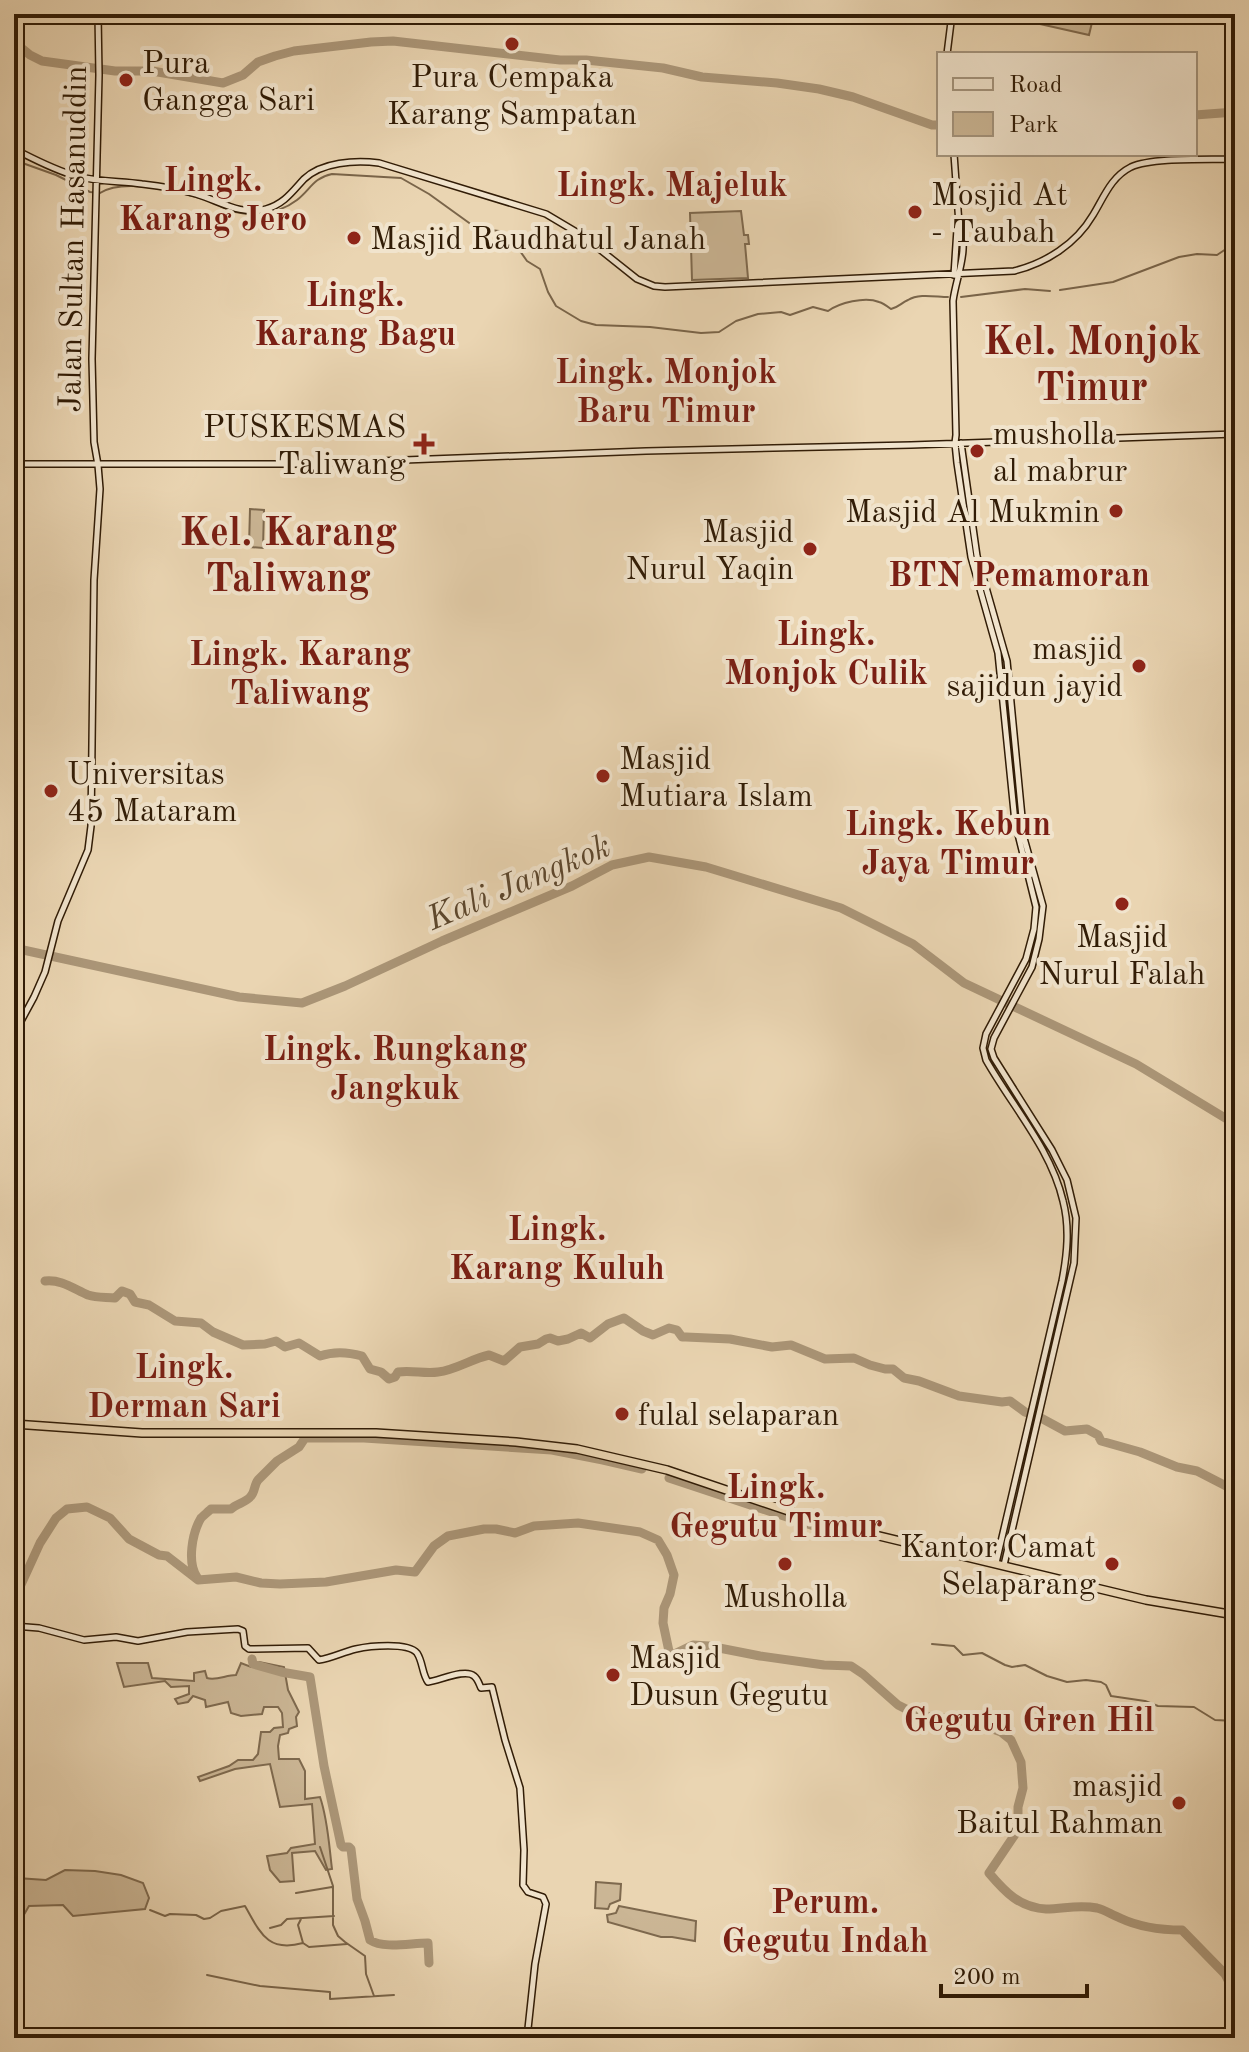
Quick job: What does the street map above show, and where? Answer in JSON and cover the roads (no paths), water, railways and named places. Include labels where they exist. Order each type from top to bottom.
[{"type":"highway","points":[[14,1424],[142,1433],[339,1432],[516,1442],[594,1452],[667,1470],[821,1522],[1146,1600],[1235,1615]]},
{"type":"main road","name":"Jalan Sultan Hasanuddin","points":[[14,1034],[34,997],[90,838],[93,588],[99,522],[92,399],[98,14]]},
{"type":"main road","points":[[947,52],[952,14]]},
{"type":"main road","points":[[14,149],[65,172],[96,180],[181,190],[237,210],[253,211],[278,204],[305,178],[322,168],[353,162],[374,162],[546,214],[583,236],[637,279],[654,286],[1006,272],[1045,260],[1059,251],[1088,223],[1113,182],[1130,168],[1146,163],[1235,159]]},
{"type":"main road","points":[[954,156],[959,224],[957,275]]},
{"type":"main road","points":[[959,224],[962,228],[962,251],[953,301],[956,432],[977,556],[1008,669],[1027,850],[1043,906],[1039,939],[1028,978],[992,1043],[992,1053],[1057,1158],[1072,1196],[1076,1218],[1074,1263],[1000,1564]]},
{"type":"main road","points":[[962,251],[973,272]]},
{"type":"main road","points":[[942,443],[956,432]]},
{"type":"main road","points":[[14,464],[299,464],[1235,434]]},
{"type":"main road","points":[[997,637],[1011,788],[1019,843],[1036,907],[1032,939],[1019,973],[986,1034],[983,1051],[1037,1140],[1056,1178],[1066,1216],[1066,1261],[1027,1424],[1000,1564]]},
{"type":"main road","points":[[1011,788],[1019,786]]},
{"type":"main road","points":[[14,1626],[39,1628],[84,1640],[116,1637],[138,1641],[187,1632],[238,1629],[243,1631],[245,1646],[249,1649],[308,1648],[319,1660],[366,1648],[404,1647],[417,1654],[424,1679],[428,1682],[468,1674],[476,1678],[481,1688],[492,1687],[520,1788],[523,1885],[528,1892],[543,1897],[546,1904],[536,1956],[527,2038]]},
{"type":"waterway","points":[[14,42],[42,61],[115,71],[152,71],[223,83],[243,75],[258,62],[294,51],[393,41],[663,68],[702,77],[819,89],[937,125]]},
{"type":"waterway","points":[[1197,115],[1235,112]]},
{"type":"waterway","points":[[14,160],[56,175],[90,192],[137,186],[207,200]]},
{"type":"waterway","points":[[220,206],[249,214],[279,210],[302,196],[316,181],[332,174],[401,178],[472,225],[499,231],[516,240],[527,261],[540,269],[556,306],[581,321],[596,325],[719,332],[736,321],[758,314],[781,312],[790,315],[813,307],[828,311],[860,300],[880,302],[891,309],[912,298],[948,297]]},
{"type":"waterway","points":[[1060,290],[1113,282],[1179,257],[1217,255],[1235,243]]},
{"type":"waterway","points":[[961,297],[1025,289],[1050,291]]},
{"type":"waterway","name":"Kali Jangkok","points":[[14,948],[239,997],[302,1003],[572,886],[612,865],[649,857],[706,867],[841,908],[913,944],[964,983],[1136,1064],[1235,1124]]},
{"type":"waterway","points":[[45,1281],[62,1283],[95,1297],[115,1298],[122,1291],[130,1294],[135,1302],[149,1305],[175,1321],[201,1323],[213,1332],[243,1345],[276,1341],[285,1347],[299,1343],[320,1356],[330,1353],[362,1356],[370,1369],[381,1372],[389,1379],[398,1372],[445,1371],[489,1355],[504,1361],[520,1347],[550,1338],[558,1341],[568,1339],[581,1333],[590,1338],[608,1324],[624,1318],[653,1335],[669,1328],[677,1330],[682,1337],[730,1339],[772,1347],[791,1345],[825,1359],[854,1358],[893,1369],[904,1378],[959,1396],[1010,1401],[1025,1412],[1065,1431],[1087,1429],[1098,1435],[1101,1441],[1197,1471],[1235,1488]]},
{"type":"waterway","points":[[197,1577],[192,1564],[192,1548],[201,1518],[211,1509],[231,1509],[247,1500],[258,1480],[277,1461],[299,1447],[305,1438],[364,1438],[552,1450],[642,1469]]},
{"type":"waterway","points":[[669,1478],[817,1527]]},
{"type":"waterway","points":[[14,1600],[40,1543],[56,1518],[67,1509],[87,1507],[110,1518],[129,1539],[167,1556],[198,1580],[236,1577],[280,1584],[326,1582],[396,1570],[415,1572],[434,1546],[448,1536],[484,1529],[515,1533],[534,1526],[578,1523],[640,1532],[658,1540],[674,1575],[663,1623],[670,1656],[693,1645],[824,1665],[851,1666],[898,1705],[916,1714],[963,1718],[1001,1732],[1011,1740],[1021,1762],[1023,1788],[1018,1807],[1018,1830],[989,1873],[995,1880],[1028,1906],[1046,1909],[1090,1907],[1142,1926],[1182,1930],[1225,1974],[1235,1994]]},
{"type":"waterway","points":[[932,1644],[954,1646],[963,1655],[982,1653],[1012,1667],[1025,1665],[1067,1682],[1101,1682],[1111,1696],[1158,1706],[1194,1707],[1215,1720],[1235,1721]]},
{"type":"waterway","points":[[252,1659],[253,1664],[310,1677],[341,1845],[351,1849],[357,1899],[370,1940],[390,1945],[428,1943],[429,1963]]},
{"type":"waterway","points":[[320,1847],[333,1886],[333,1925],[338,1936],[365,1956],[366,1974],[374,1996]]},
{"type":"waterway","points":[[296,1893],[332,1887]]},
{"type":"waterway","points":[[150,1910],[165,1916],[196,1915],[204,1919],[221,1911],[245,1906],[260,1932],[273,1943],[303,1943]]},
{"type":"waterway","points":[[270,1928],[281,1925],[287,1919],[334,1916]]},
{"type":"waterway","points":[[301,1919],[298,1925],[303,1943],[309,1947],[347,1944]]},
{"type":"waterway","points":[[207,1975],[260,1986],[330,1992],[330,1999],[394,1995]]},
{"type":"place","name":"Pura Cempaka Karang Sampatan","points":[[512,44]]},
{"type":"place","name":"Pura Gangga Sari","points":[[126,80]]},
{"type":"place","name":"Mosjid At - Taubah","points":[[915,212]]},
{"type":"place","name":"Masjid Raudhatul Janah","points":[[354,238]]},
{"type":"place","name":"PUSKESMAS Taliwang","points":[[424,444]]},
{"type":"place","name":"musholla al mabrur","points":[[977,451]]},
{"type":"place","name":"Masjid Al Mukmin","points":[[1116,511]]},
{"type":"place","name":"Masjid Nurul Yaqin","points":[[810,549]]},
{"type":"place","name":"masjid sajidun jayid","points":[[1139,666]]},
{"type":"place","name":"Masjid Mutiara Islam","points":[[603,776]]},
{"type":"place","name":"Universitas 45 Mataram","points":[[51,791]]},
{"type":"place","name":"Masjid Nurul Falah","points":[[1122,904]]},
{"type":"place","name":"fulal selaparan","points":[[622,1414]]},
{"type":"place","name":"Musholla","points":[[785,1564]]},
{"type":"place","name":"Kantor Camat Selaparang","points":[[1112,1564]]},
{"type":"place","name":"Masjid Dusun Gegutu","points":[[613,1675]]},
{"type":"place","name":"masjid Baitul Rahman","points":[[1179,1803]]},
{"type":"district","name":"Lingk. Majeluk","points":[[672,184]]},
{"type":"district","name":"Lingk. Karang Jero","points":[[213,198]]},
{"type":"district","name":"Lingk. Karang Bagu","points":[[355,314]]},
{"type":"district","name":"Kel. Monjok Timur","points":[[1092,363]]},
{"type":"district","name":"Lingk. Monjok Baru Timur","points":[[666,390]]},
{"type":"district","name":"Kel. Karang Taliwang","points":[[288,554]]},
{"type":"district","name":"BTN Pemamoran","points":[[1019,574]]},
{"type":"district","name":"Lingk. Monjok Culik","points":[[826,652]]},
{"type":"district","name":"Lingk. Karang Taliwang","points":[[300,672]]},
{"type":"district","name":"Lingk. Kebun Jaya Timur","points":[[948,842]]},
{"type":"district","name":"Lingk. Rungkang Jangkuk","points":[[395,1068]]},
{"type":"district","name":"Lingk. Karang Kuluh","points":[[557,1248]]},
{"type":"district","name":"Lingk. Derman Sari","points":[[184,1386]]},
{"type":"district","name":"Lingk. Gegutu Timur","points":[[776,1506]]},
{"type":"district","name":"Gegutu Gren Hil","points":[[1029,1719]]},
{"type":"district","name":"Perum. Gegutu Indah","points":[[825,1920]]}]
